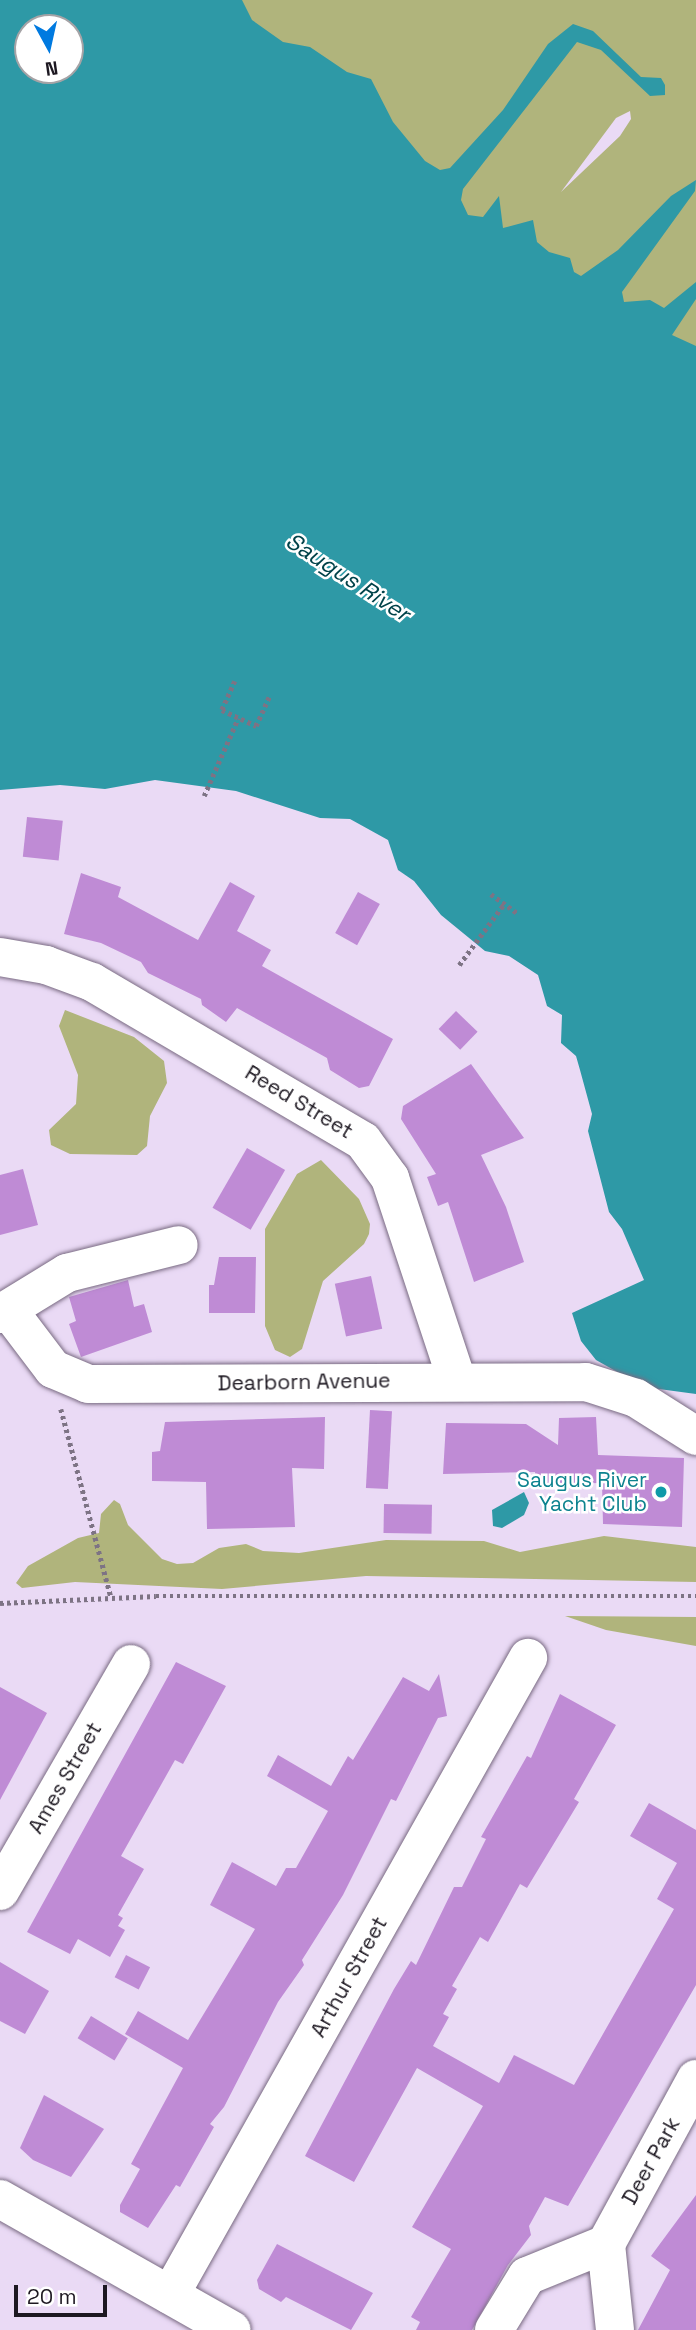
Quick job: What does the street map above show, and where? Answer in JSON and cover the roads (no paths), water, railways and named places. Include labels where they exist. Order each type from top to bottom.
[{"type":"street","name":"Reed Street","points":[[0,957],[46,965],[92,982],[363,1142],[390,1178],[457,1380]]},
{"type":"street","points":[[5,1313],[31,1292],[67,1273],[179,1245]]},
{"type":"street","name":"Dearborn Avenue","points":[[5,1313],[46,1362],[65,1377],[96,1384],[457,1380],[586,1382],[629,1395],[696,1436]]},
{"type":"street","name":"Arthur Street","points":[[170,2295],[528,1658]]},
{"type":"street","name":"Ames Street","points":[[0,1891],[131,1664]]},
{"type":"street","name":"Deer Park","points":[[606,2244],[696,2079]]},
{"type":"street","points":[[0,2199],[232,2330]]},
{"type":"street","points":[[494,2330],[527,2276],[606,2244],[615,2330]]},
{"type":"water","name":"Saugus River","points":[[0,0],[242,0],[252,20],[283,42],[310,47],[347,72],[371,79],[393,122],[425,161],[440,170],[450,168],[503,110],[548,44],[573,24],[593,31],[641,77],[661,78],[665,85],[665,95],[650,96],[601,50],[577,42],[463,189],[461,200],[468,215],[483,217],[499,196],[503,228],[533,220],[537,242],[549,252],[570,258],[574,272],[581,276],[618,250],[671,196],[696,180],[695,191],[622,292],[624,302],[650,300],[664,308],[696,282],[696,299],[672,335],[696,346],[696,1394],[644,1387],[596,1360],[581,1341],[572,1313],[644,1280],[622,1229],[609,1212],[588,1131],[592,1114],[576,1056],[561,1043],[562,1015],[547,1006],[538,975],[509,956],[485,951],[441,915],[414,881],[398,870],[388,840],[350,819],[320,818],[236,791],[155,780],[105,789],[60,785],[0,790]]},
{"type":"water","points":[[524,1492],[529,1503],[524,1515],[502,1528],[493,1526],[492,1510]]},
{"type":"place","name":"Saugus River Yacht Club","points":[[661,1492]]}]
